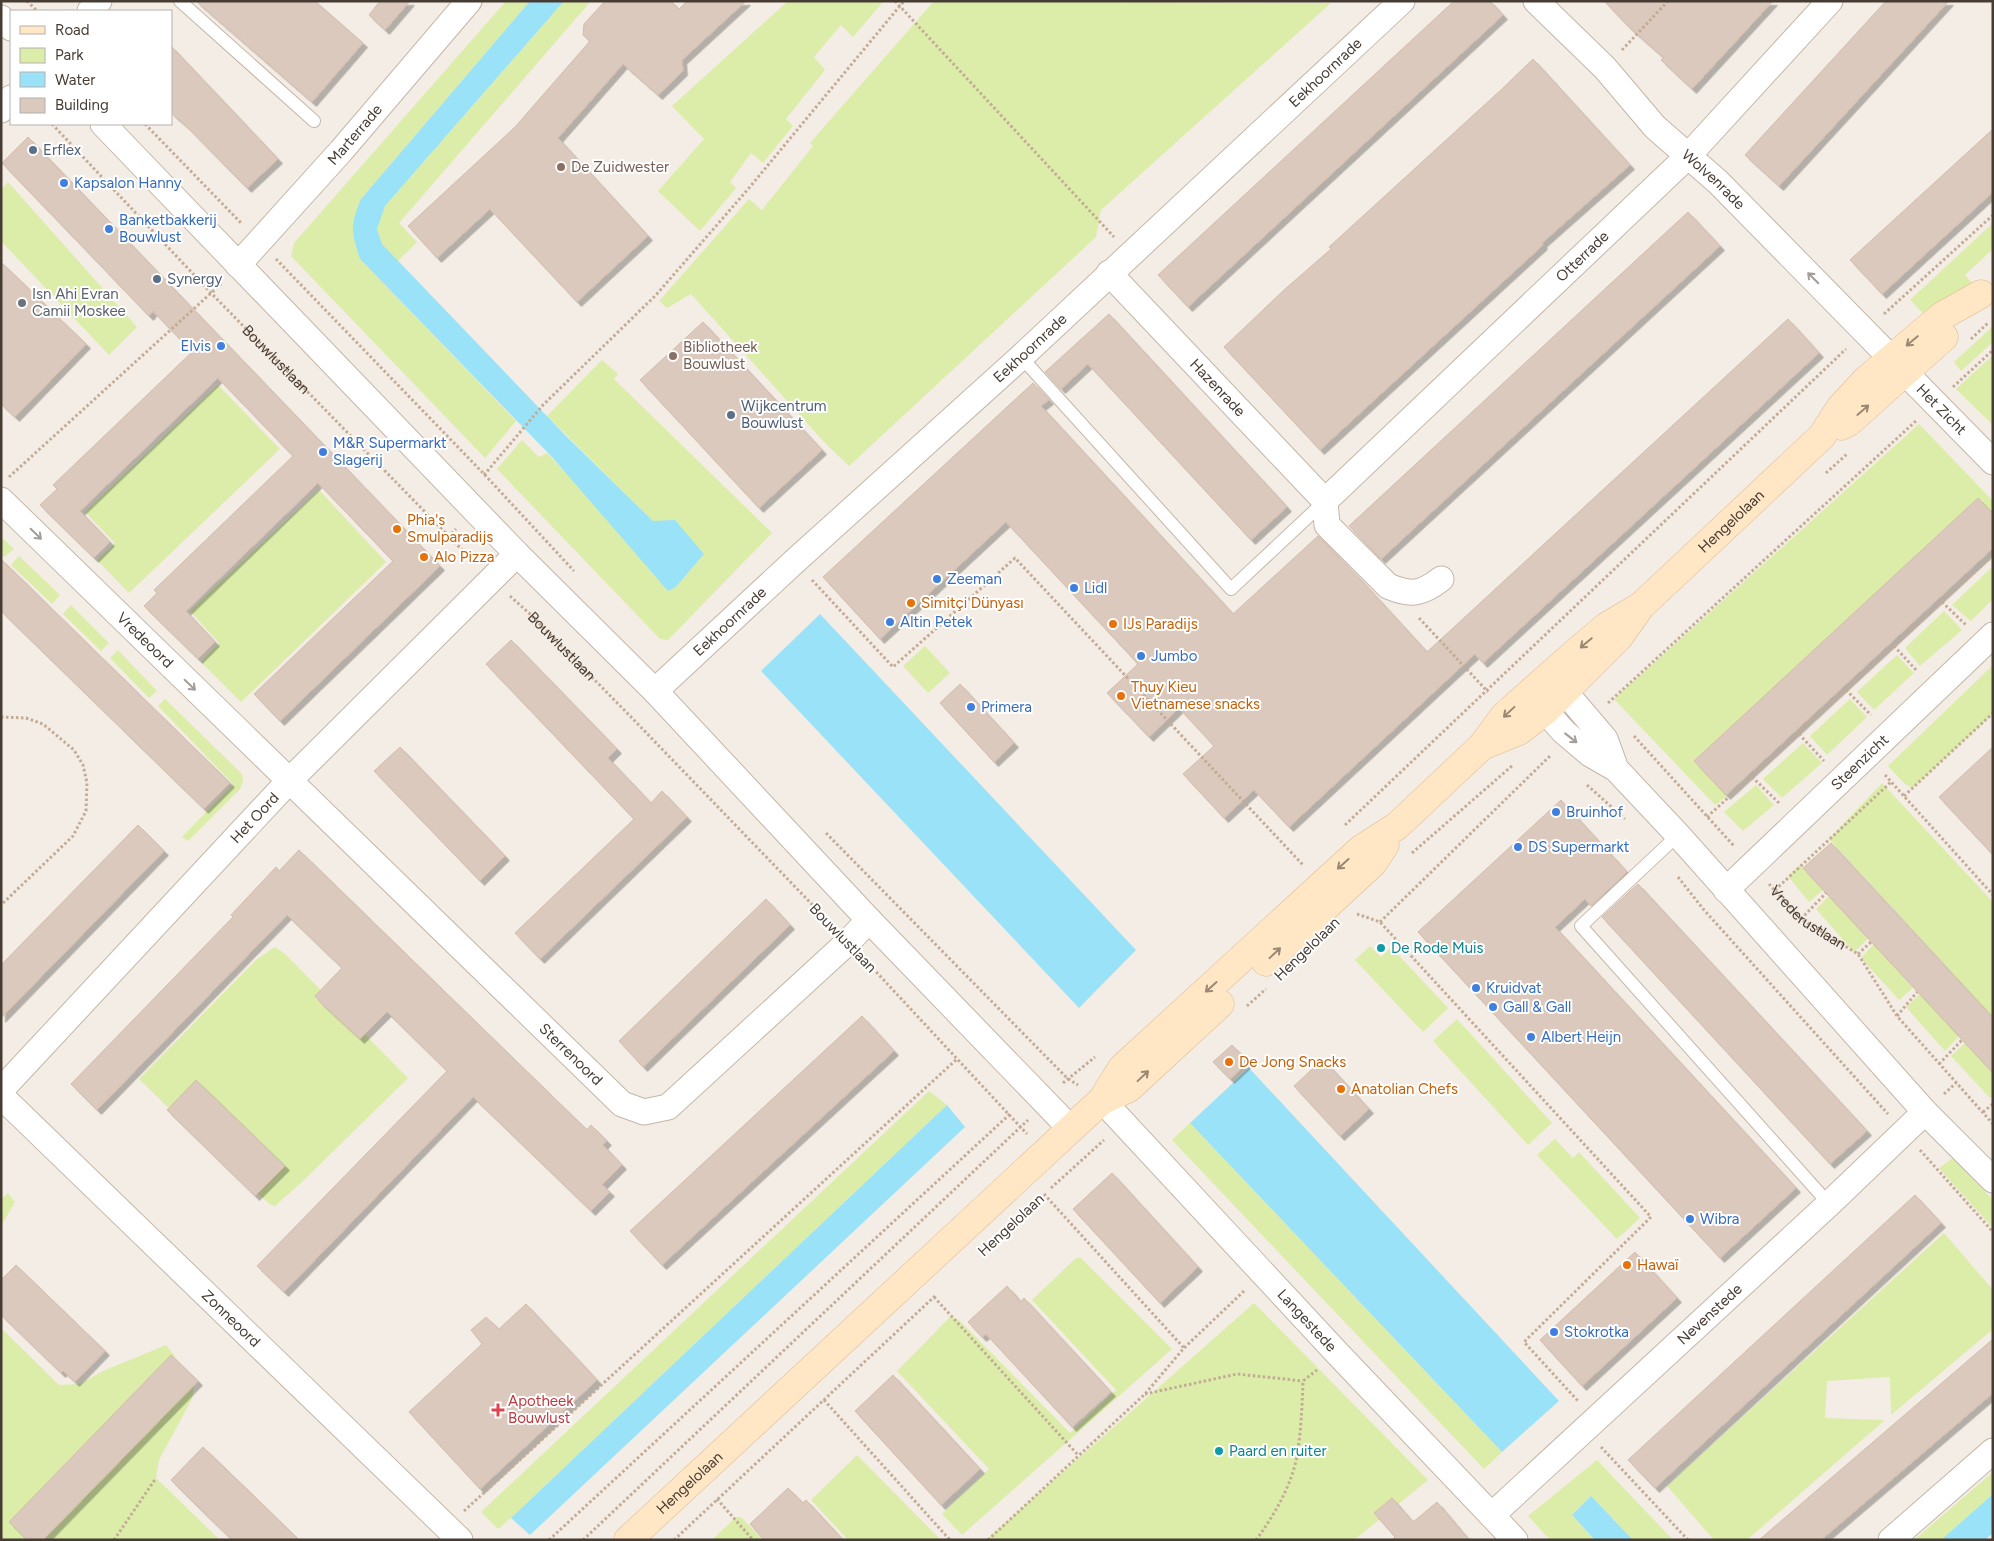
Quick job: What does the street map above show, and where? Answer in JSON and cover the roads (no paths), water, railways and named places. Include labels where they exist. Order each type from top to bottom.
[{"type":"street","name":"Marterrade","points":[[238,265],[341,151],[469,1]]},
{"type":"street","name":"Eekhoornrade","points":[[655,691],[795,561],[1021,357],[1402,1]]},
{"type":"street","name":"Wolvenrade","points":[[1536,1],[1606,68],[1654,128],[1718,182],[1898,366]]},
{"type":"street","name":"Otterrade","points":[[1325,502],[1688,156],[1830,1]]},
{"type":"street","points":[[1,18],[10,27]]},
{"type":"street","points":[[1,110],[10,99]]},
{"type":"street","name":"Bouwlustlaan","points":[[104,125],[517,554],[655,691],[869,920],[1071,1129]]},
{"type":"street","name":"Hazenrade","points":[[1109,273],[1325,502]]},
{"type":"street","name":"Hengelolaan","points":[[628,1540],[1102,1100],[1122,1068],[1361,849],[1397,826],[1482,746],[1504,716],[1553,687],[1620,637],[1640,606],[1822,436],[1840,408],[1866,379],[1898,366],[1942,316],[1987,288]]},
{"type":"street","name":"Het Zicht","points":[[1898,366],[1993,462]]},
{"type":"street","name":"Vredeoord","points":[[5,489],[289,781]]},
{"type":"street","points":[[1325,502],[1327,525],[1388,586],[1402,592],[1414,593],[1427,590],[1441,579]]},
{"type":"street","name":"Het Oord","points":[[1,1090],[289,781],[517,554]]},
{"type":"street","name":"Steenzicht","points":[[1726,890],[1988,639]]},
{"type":"street","points":[[1553,687],[1605,739],[1616,769]]},
{"type":"street","name":"Hengelolaan","points":[[1482,746],[1519,731],[1545,711],[1553,687]]},
{"type":"street","points":[[1545,711],[1564,732],[1590,754],[1616,769],[1678,835],[1925,1112],[1993,1180]]},
{"type":"street","name":"Sterrenoord","points":[[289,781],[622,1104],[644,1112],[668,1107],[848,942],[869,920]]},
{"type":"street","name":"Zonneoord","points":[[1,1096],[454,1533]]},
{"type":"street","name":"Langestede","points":[[1102,1100],[1122,1124],[1338,1354],[1516,1540]]},
{"type":"street","name":"Nevenstede","points":[[1492,1515],[1830,1204],[1925,1112]]},
{"type":"street","points":[[1891,1540],[1993,1451]]},
{"type":"lane","points":[[180,1],[314,121]]},
{"type":"lane","points":[[1021,357],[1231,589],[1325,502]]},
{"type":"lane","points":[[1678,835],[1581,926],[1830,1204]]},
{"type":"water","points":[[530,1],[564,1],[385,206],[377,229],[382,244],[566,436],[653,521],[675,520],[704,554],[676,587],[668,591],[552,457],[360,259],[353,235],[353,222],[361,199]]},
{"type":"water","points":[[820,614],[1136,950],[1079,1008],[761,671]]},
{"type":"water","points":[[1249,1068],[1559,1401],[1502,1452],[1190,1123]]},
{"type":"water","points":[[947,1105],[965,1127],[530,1535],[511,1518]]},
{"type":"water","points":[[1993,1494],[1993,1533],[1985,1540],[1941,1540]]},
{"type":"water","points":[[1591,1496],[1633,1540],[1595,1540],[1572,1515]]},
{"type":"place","name":"Erflex","points":[[33,150]]},
{"type":"place","name":"De Zuidwester","points":[[561,167]]},
{"type":"place","name":"Kapsalon Hanny","points":[[64,183]]},
{"type":"place","name":"Banketbakkerij Bouwlust","points":[[109,229]]},
{"type":"place","name":"Synergy","points":[[157,279]]},
{"type":"place","name":"Isn Ahi Evran Camii Moskee","points":[[22,303]]},
{"type":"place","name":"Elvis","points":[[221,346]]},
{"type":"place","name":"Bibliotheek Bouwlust","points":[[673,356]]},
{"type":"place","name":"Wijkcentrum Bouwlust","points":[[731,415]]},
{"type":"place","name":"M&R Supermarkt Slagerij","points":[[323,452]]},
{"type":"place","name":"Phia's Smulparadijs","points":[[397,529]]},
{"type":"place","name":"Alo Pizza","points":[[424,557]]},
{"type":"place","name":"Zeeman","points":[[937,579]]},
{"type":"place","name":"Lidl","points":[[1074,588]]},
{"type":"place","name":"Simitçi Dünyası","points":[[911,603]]},
{"type":"place","name":"Altin Petek","points":[[890,622]]},
{"type":"place","name":"IJs Paradijs","points":[[1113,624]]},
{"type":"place","name":"Jumbo","points":[[1141,656]]},
{"type":"place","name":"Thuy Kieu Vietnamese snacks","points":[[1121,696]]},
{"type":"place","name":"Primera","points":[[971,707]]},
{"type":"place","name":"Bruinhof","points":[[1556,812]]},
{"type":"place","name":"DS Supermarkt","points":[[1518,847]]},
{"type":"place","name":"De Rode Muis","points":[[1381,948]]},
{"type":"place","name":"Kruidvat","points":[[1476,988]]},
{"type":"place","name":"Gall & Gall","points":[[1493,1007]]},
{"type":"place","name":"Albert Heijn","points":[[1531,1037]]},
{"type":"place","name":"De Jong Snacks","points":[[1229,1062]]},
{"type":"place","name":"Anatolian Chefs","points":[[1341,1089]]},
{"type":"place","name":"Wibra","points":[[1690,1219]]},
{"type":"place","name":"Hawaï","points":[[1627,1265]]},
{"type":"place","name":"Stokrotka","points":[[1554,1332]]},
{"type":"place","name":"Apotheek Bouwlust","points":[[498,1410]]},
{"type":"place","name":"Paard en ruiter","points":[[1219,1451]]}]
